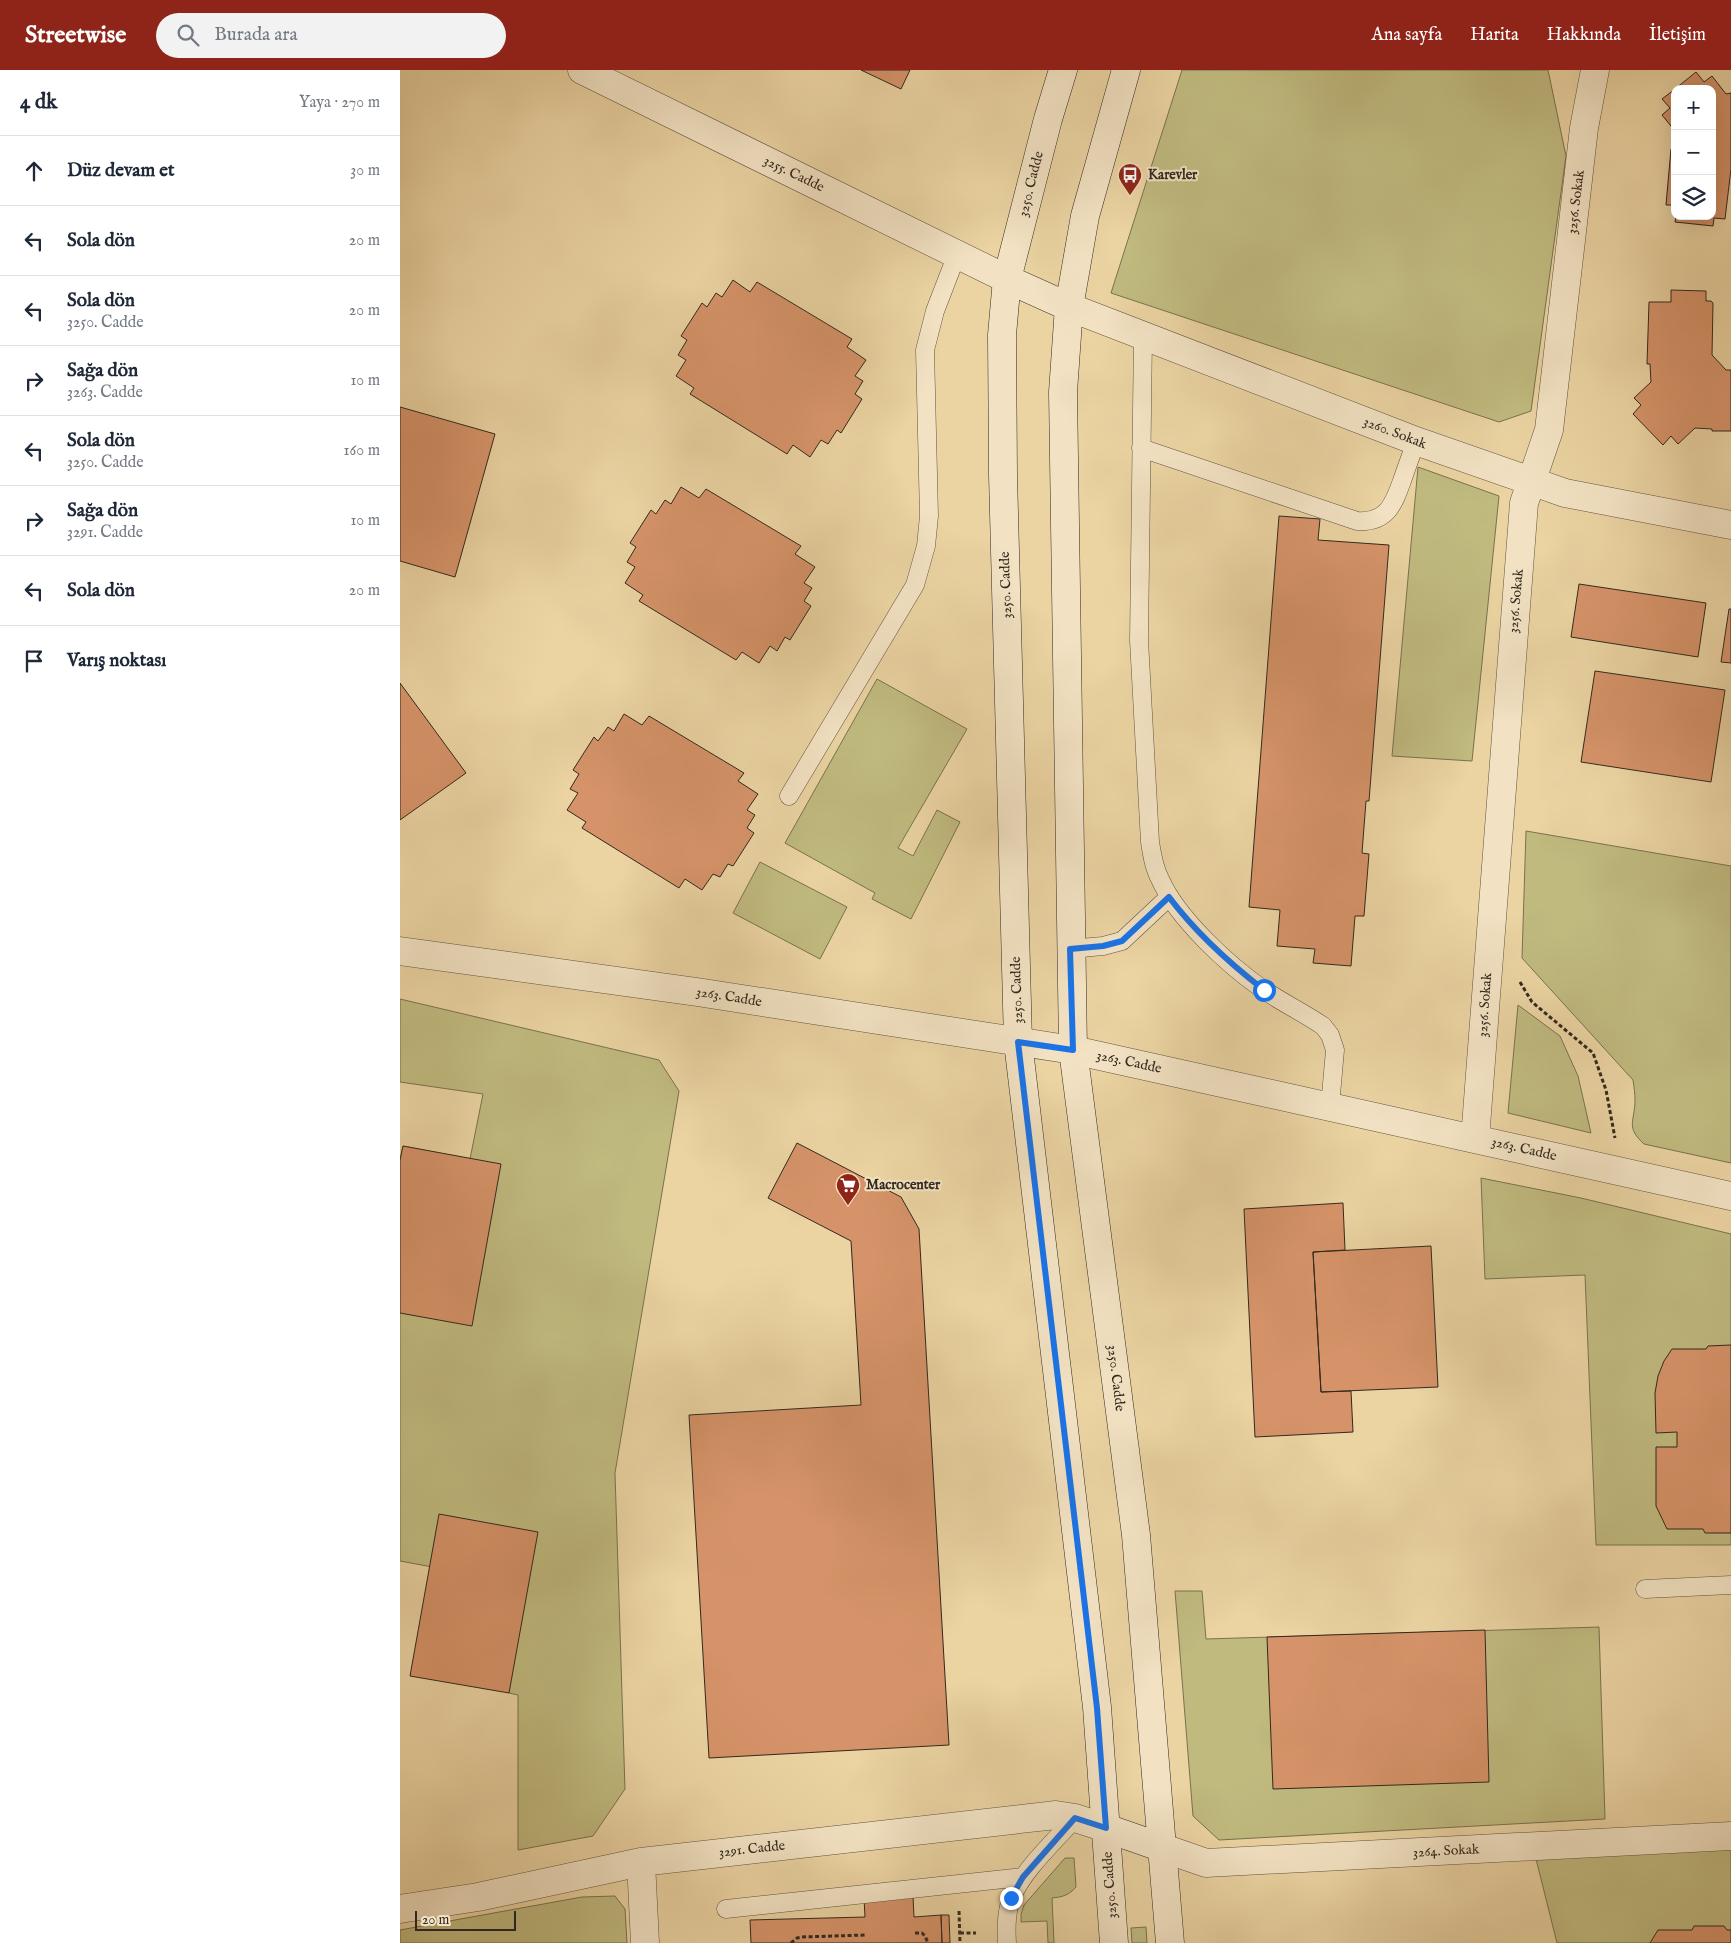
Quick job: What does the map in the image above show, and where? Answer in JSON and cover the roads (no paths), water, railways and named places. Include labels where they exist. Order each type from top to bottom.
[{"type":"street","name":"3255. Cadde","points":[[582,70],[1069,307]]},
{"type":"street","name":"3250. Cadde","points":[[1063,70],[1048,119],[1007,278],[1002,335],[1002,475],[1018,1042],[1097,1708],[1114,1943]]},
{"type":"street","name":"3250. Cadde","points":[[1126,70],[1085,216],[1069,307],[1063,392],[1070,949],[1073,1050],[1136,1535],[1170,1943]]},
{"type":"street","name":"3256. Sokak","points":[[1476,1138],[1523,513],[1531,480],[1549,430],[1584,128],[1595,70]]},
{"type":"street","name":"3260. Sokak","points":[[1069,307],[1416,441],[1565,493],[1731,525]]},
{"type":"street","name":"3263. Cadde","points":[[400,951],[697,992],[1073,1050],[1731,1196]]},
{"type":"street","name":"3291. Cadde","points":[[400,1910],[478,1897],[641,1862],[1056,1815],[1075,1818],[1106,1828]]},
{"type":"street","name":"3264. Sokak","points":[[1106,1828],[1206,1863],[1731,1836]]},
{"type":"street","points":[[641,1862],[645,1943]]},
{"type":"lane","points":[[789,796],[915,585],[926,546],[929,516],[925,350],[935,311],[957,254]]},
{"type":"lane","points":[[1143,336],[1139,640],[1150,842],[1153,861],[1169,897],[1226,960],[1264,990],[1318,1023],[1330,1035],[1335,1050],[1330,1106]]},
{"type":"lane","points":[[1142,448],[1357,521],[1367,522],[1376,519],[1386,512],[1394,503],[1416,441]]},
{"type":"lane","points":[[1070,949],[1103,946],[1122,941],[1169,897]]},
{"type":"lane","points":[[1645,1589],[1731,1585]]},
{"type":"lane","points":[[1007,1943],[1007,1915],[1011,1898],[1023,1877],[1075,1818]]},
{"type":"lane","points":[[726,1909],[1023,1877]]},
{"type":"place","name":"Karevler","points":[[1130,196]]},
{"type":"place","name":"Macrocenter","points":[[848,1206]]}]
